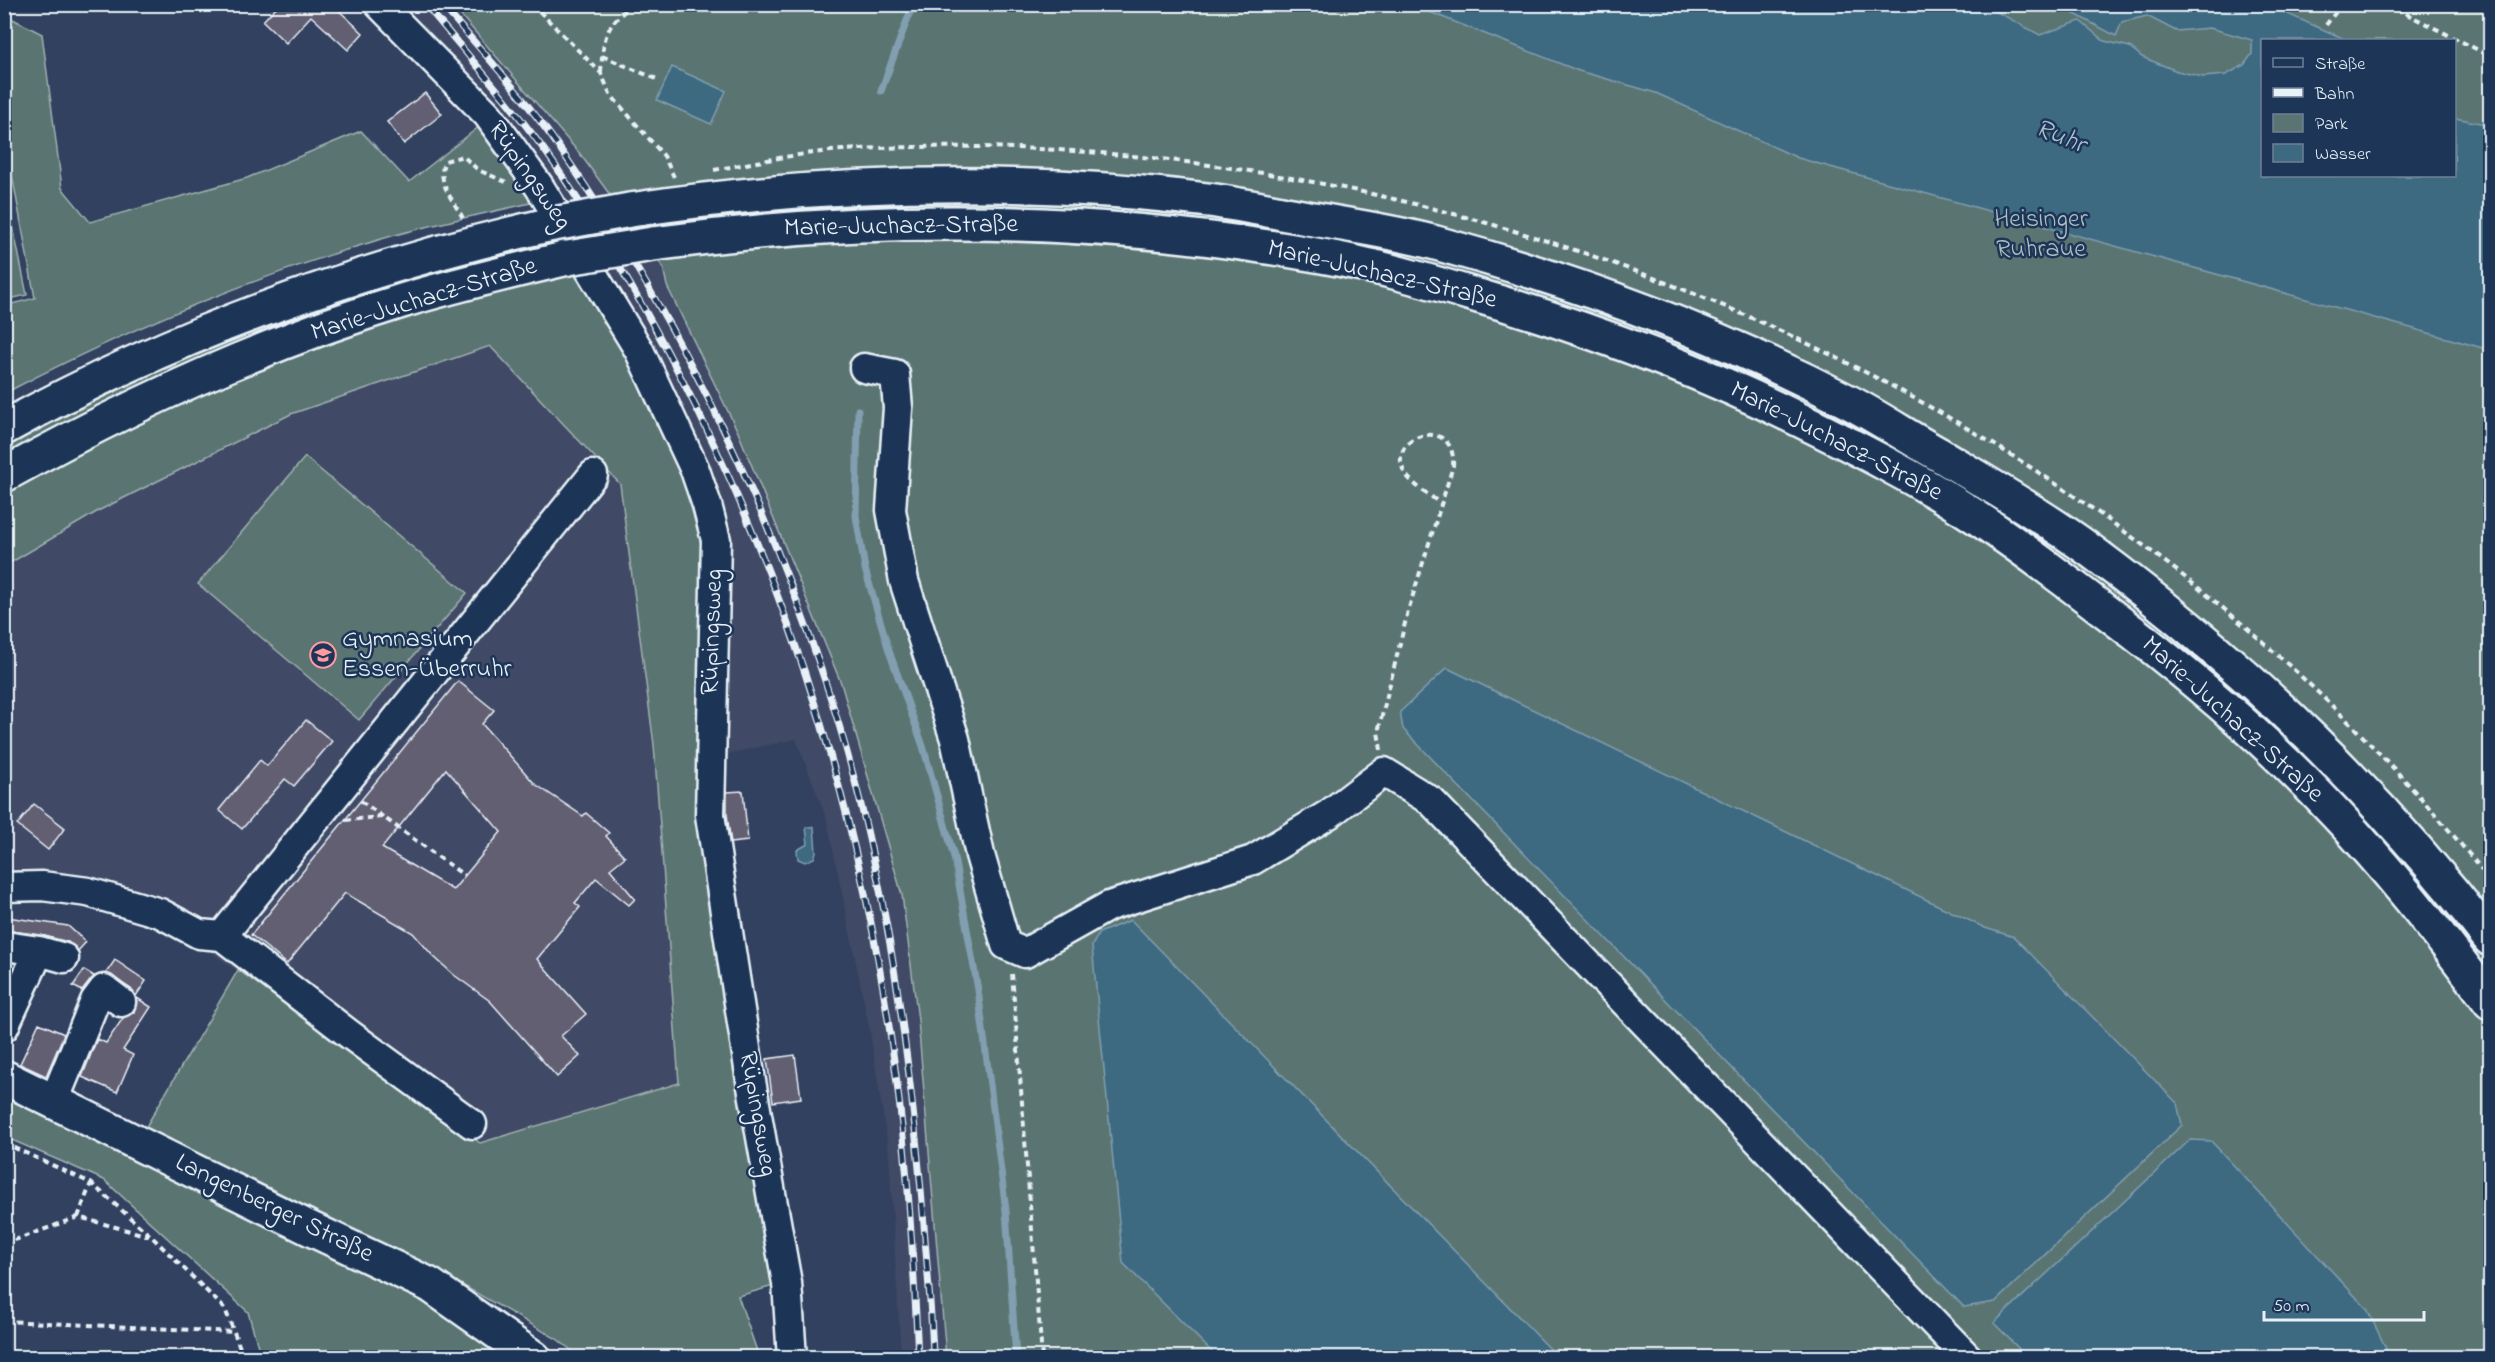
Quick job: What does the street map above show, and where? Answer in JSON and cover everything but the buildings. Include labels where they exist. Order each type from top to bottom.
[{"type":"main road","name":"Marie-Juchacz-Straße","points":[[4,428],[101,378],[166,349],[284,302],[398,264],[473,242],[548,225],[709,198],[796,190],[928,184],[1079,188],[1211,201],[1431,242],[1546,276],[1647,312],[1755,357],[1851,403],[2007,495],[2090,550],[2190,630],[2260,691],[2364,789],[2461,901],[2490,939]]},
{"type":"main road","name":"Marie-Juchacz-Straße","points":[[4,475],[64,442],[185,383],[303,336],[403,301],[491,276],[568,258],[726,234],[814,226],[933,222],[1079,225],[1204,238],[1326,257],[1431,282],[1542,315],[1636,347],[1785,412],[1848,444],[1969,512],[2062,578],[2161,653],[2249,728],[2337,814],[2432,923],[2490,1002]]},
{"type":"main road","name":"Langenberger Straße","points":[[4,1077],[309,1228],[430,1285],[534,1358]]},
{"type":"street","name":"Rüpingsweg","points":[[379,4],[488,116],[539,186],[639,350],[694,470],[707,505],[716,540],[710,815],[751,1081],[787,1283],[792,1358]]},
{"type":"street","points":[[864,368],[895,374],[898,408],[891,510],[904,581],[955,739],[980,855],[1006,945],[1025,953],[1109,906],[1253,861],[1329,814],[1384,771],[1431,801],[1968,1358]]},
{"type":"street","points":[[222,936],[593,476]]},
{"type":"street","points":[[4,887],[42,886],[88,892],[160,913],[199,934],[222,936],[349,1034],[472,1124]]},
{"type":"street","points":[[4,1027],[51,954],[5,946]]},
{"type":"street","points":[[54,1101],[95,1001],[104,989],[122,1002]]},
{"type":"path","points":[[531,4],[601,73],[610,94],[664,156],[674,177]]},
{"type":"path","points":[[601,73],[607,30],[613,21],[634,4]]},
{"type":"path","points":[[2326,25],[2342,4]]},
{"type":"path","points":[[2387,4],[2490,56]]},
{"type":"path","points":[[602,56],[658,80]]},
{"type":"path","points":[[465,221],[442,179],[442,167],[450,158],[463,156],[478,170],[525,190],[539,186]]},
{"type":"path","points":[[1384,771],[1378,732],[1408,611],[1453,466],[1454,457],[1444,440],[1432,434],[1423,434],[1414,437],[1404,449],[1402,466],[1412,481],[1440,503]]},
{"type":"path","points":[[343,787],[465,876]]},
{"type":"path","points":[[351,820],[383,817]]},
{"type":"path","points":[[1016,949],[1012,975],[1042,1358]]},
{"type":"path","points":[[4,1143],[91,1183],[152,1237],[225,1309],[244,1358]]},
{"type":"path","points":[[78,1217],[91,1183]]},
{"type":"path","points":[[4,1244],[78,1217],[152,1237]]},
{"type":"path","points":[[4,1321],[233,1332]]},
{"type":"shaded area","points":[[391,5],[452,5],[580,154],[663,267],[667,286],[738,432],[791,557],[841,683],[902,895],[918,1020],[946,1357],[901,1357],[889,1154],[870,1031],[827,820],[796,739],[719,756],[645,348]]},
{"type":"shaded area","name":"Gymnasium Essen-Überruhr","points":[[490,346],[620,484],[654,745],[679,1083],[480,1143],[192,939],[132,916],[64,897],[5,903],[4,566],[100,510],[291,414]]},
{"type":"green space","name":"Heisinger Ruhraue","points":[[452,5],[2490,5],[2490,1357],[946,1357],[918,1020],[902,895],[841,683],[738,432],[667,286],[663,267],[580,154]]},
{"type":"green space","points":[[5,15],[42,34],[62,188],[90,222],[247,178],[361,131],[409,182],[485,122],[539,201],[395,235],[280,272],[140,328],[5,393],[4,306],[35,298],[5,137]]},
{"type":"green space","points":[[4,182],[27,295],[5,300],[4,300]]},
{"type":"green space","points":[[554,237],[564,248],[5,461],[5,440],[220,339],[389,281]]},
{"type":"green space","points":[[585,266],[703,505],[705,783],[777,1285],[738,1296],[759,1357],[580,1357],[557,1339],[420,1261],[144,1130],[238,970],[480,1143],[679,1083],[654,745],[620,484],[490,346],[291,414],[100,510],[5,566],[5,480],[302,342]]},
{"type":"green space","points":[[305,457],[467,593],[359,720],[198,584]]},
{"type":"green space","points":[[4,1097],[104,1139],[301,1231],[509,1347],[521,1357],[261,1357],[248,1312],[104,1180],[5,1137]]},
{"type":"water","name":"Ruhr","points":[[1412,5],[1984,5],[2040,35],[2080,21],[2104,41],[2130,47],[2142,57],[2177,71],[2203,77],[2226,75],[2244,65],[2252,54],[2252,40],[2210,28],[2176,31],[2147,16],[2122,22],[2116,36],[2067,10],[2066,5],[2267,5],[2345,39],[2261,39],[2261,177],[2456,177],[2456,118],[2490,125],[2490,350],[1798,158],[1656,93],[1579,71]]},
{"type":"water","points":[[672,67],[726,91],[711,124],[657,100]]},
{"type":"water","points":[[1447,668],[1985,928],[2014,937],[2177,1103],[2182,1125],[1995,1302],[1964,1307],[1403,729],[1400,712]]},
{"type":"water","points":[[806,827],[814,827],[816,852],[814,858],[805,862],[798,859],[797,850],[808,844]]},
{"type":"water","points":[[1131,920],[1558,1357],[1217,1357],[1123,1263],[1092,946],[1099,933]]},
{"type":"water","points":[[2190,1140],[2211,1141],[2367,1309],[2390,1357],[2027,1357],[1994,1323]]},
{"type":"waterway","points":[[881,91],[913,4]]},
{"type":"waterway","points":[[858,410],[856,516],[865,569],[889,651],[923,746],[954,857],[978,990],[1006,1211],[1016,1358]]},
{"type":"railway","points":[[425,4],[540,144],[618,263],[675,365],[725,470],[770,577],[809,686],[842,798],[869,911],[889,1026],[900,1108],[911,1233],[918,1358]]},
{"type":"railway","points":[[441,4],[549,133],[604,214],[642,277],[679,342],[745,475],[801,612],[846,747],[863,814],[891,950],[902,1019],[918,1156],[933,1358]]},
{"type":"place","name":"Gymnasium Essen-Überruhr","points":[[323,655]]}]
